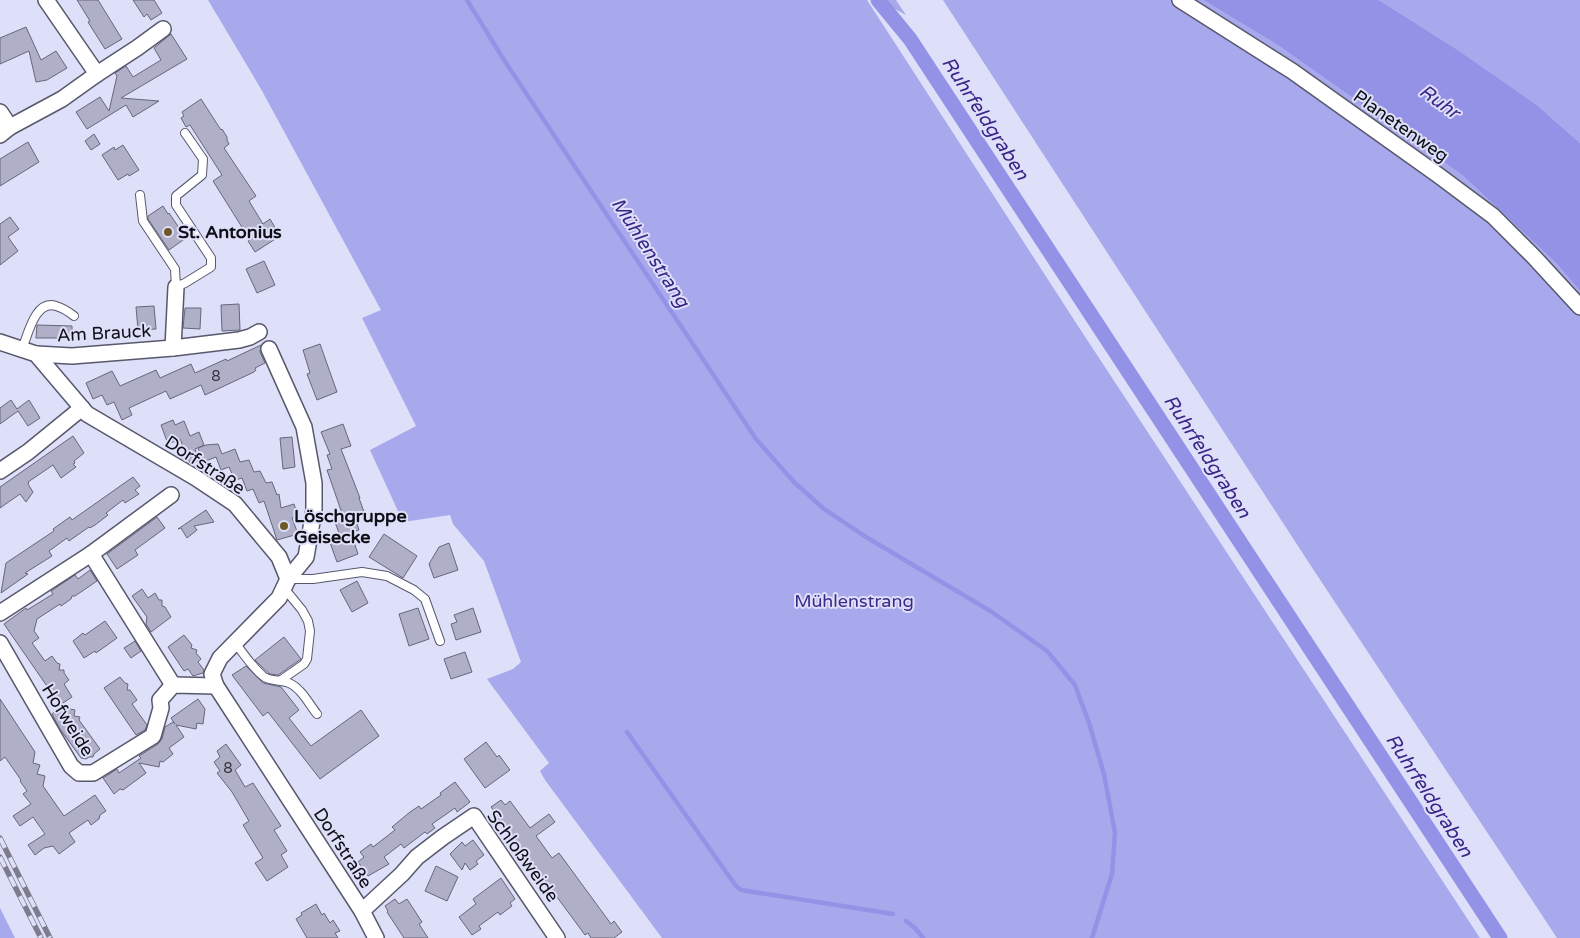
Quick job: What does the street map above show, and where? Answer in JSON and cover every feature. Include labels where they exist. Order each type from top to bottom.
[{"type":"street","points":[[46,0],[97,74]]},
{"type":"street","name":"Planetenweg","points":[[1180,0],[1292,71],[1493,216],[1580,307]]},
{"type":"street","points":[[0,112],[5,131],[62,98],[162,29]]},
{"type":"street","name":"Am Brauck","points":[[173,348],[176,287]]},
{"type":"street","name":"Am Brauck","points":[[29,351],[72,356],[173,348],[239,340],[259,332]]},
{"type":"street","points":[[0,342],[29,351]]},
{"type":"street","points":[[91,554],[173,686],[216,686],[212,674],[220,658],[279,598],[286,583],[306,557],[314,510],[314,483],[304,427],[269,349]]},
{"type":"street","name":"Dorfstraße","points":[[29,351],[87,414],[196,478],[235,504],[279,557],[286,583]]},
{"type":"street","points":[[0,471],[28,452],[82,408]]},
{"type":"street","points":[[0,613],[91,554],[171,495]]},
{"type":"street","name":"Hofweide","points":[[0,643],[71,766],[79,773],[93,773],[153,736],[161,708],[160,700],[173,686]]},
{"type":"street","name":"Dorfstraße","points":[[216,686],[362,911],[376,938]]},
{"type":"street","name":"Schloßweide","points":[[362,911],[402,874],[417,857],[474,816],[557,938]]},
{"type":"lane","points":[[140,195],[143,221],[174,269],[176,287],[211,267],[211,258],[176,205],[176,196],[202,175],[203,158],[185,133]]},
{"type":"lane","points":[[29,351],[37,312],[42,307],[58,306],[74,316]]},
{"type":"lane","points":[[281,680],[304,664],[307,659],[310,630],[308,621],[286,583],[362,572],[387,576],[414,590],[425,599],[440,641]]},
{"type":"lane","points":[[235,643],[264,677],[290,683],[297,688],[318,714]]},
{"type":"green space","name":"Mühlenstrang","points":[[208,0],[867,0],[1080,329],[1480,938],[662,938],[545,780],[540,771],[549,763],[487,679],[513,669],[521,662],[484,561],[453,524],[450,515],[403,522],[370,450],[416,426],[362,318],[381,310],[261,89]]},
{"type":"green space","points":[[878,0],[896,0],[906,15]]},
{"type":"green space","points":[[943,0],[1203,0],[1279,46],[1462,175],[1556,263],[1580,291],[1580,938],[1557,938],[1311,566]]},
{"type":"green space","points":[[1379,0],[1580,0],[1580,143],[1537,105],[1458,50]]},
{"type":"green space","points":[[0,908],[15,938],[0,938]]},
{"type":"water","name":"Ruhr","points":[[1203,0],[1379,0],[1458,50],[1537,105],[1580,143],[1580,291],[1556,263],[1462,175],[1279,46]]},
{"type":"building","points":[[77,0],[98,0],[122,39],[105,49]]},
{"type":"building","points":[[133,0],[154,0],[162,13],[151,20],[147,14],[144,17]]},
{"type":"building","points":[[26,27],[41,60],[56,51],[67,68],[47,80],[36,82],[29,51],[0,64],[0,38]]},
{"type":"building","points":[[171,34],[187,59],[121,98],[159,101],[133,117],[126,105],[87,129],[76,112],[100,97],[109,111],[117,76],[115,73],[126,66],[133,77],[161,60],[154,48]]},
{"type":"building","points":[[201,99],[227,137],[229,144],[224,148],[256,196],[249,201],[263,224],[270,219],[280,236],[255,252],[248,241],[250,240],[213,181],[222,175],[190,125],[186,127],[181,118],[184,116],[182,112]]},
{"type":"building","points":[[94,134],[100,144],[91,150],[85,141]]},
{"type":"building","points":[[28,142],[39,162],[0,186],[0,159]]},
{"type":"building","points":[[123,145],[139,170],[118,180],[102,155],[114,147],[115,150]]},
{"type":"building","name":"St. Antonius","points":[[163,206],[186,238],[169,250],[148,219],[148,216]]},
{"type":"building","points":[[10,217],[19,229],[8,237],[18,251],[0,265],[0,224]]},
{"type":"building","points":[[264,261],[275,285],[257,293],[246,269]]},
{"type":"building","points":[[239,304],[240,330],[222,331],[221,305]]},
{"type":"building","points":[[154,306],[156,329],[138,330],[136,307]]},
{"type":"building","points":[[185,308],[201,308],[200,329],[183,328]]},
{"type":"building","points":[[37,325],[72,326],[72,338],[36,338]]},
{"type":"building","points":[[320,344],[337,392],[317,400],[307,374],[310,373],[303,350]]},
{"type":"building","points":[[261,345],[260,352],[265,363],[255,368],[254,372],[205,395],[201,385],[170,399],[166,391],[129,408],[132,415],[122,420],[114,402],[107,405],[102,395],[93,399],[86,383],[112,371],[120,386],[156,370],[160,378],[191,364],[195,373]]},
{"type":"building","points":[[11,400],[17,409],[29,400],[40,418],[28,426],[18,411],[0,424],[0,408]]},
{"type":"building","points":[[173,420],[175,425],[184,421],[190,436],[199,432],[204,445],[195,449],[199,461],[190,463],[180,439],[168,444],[161,425]]},
{"type":"building","points":[[343,424],[351,446],[341,449],[364,512],[354,515],[359,530],[351,533],[358,554],[337,562],[329,540],[340,536],[335,522],[344,519],[327,470],[332,469],[327,455],[330,454],[321,432]]},
{"type":"building","points":[[73,436],[84,453],[74,461],[75,463],[73,464],[76,467],[61,478],[53,465],[28,482],[33,492],[26,502],[20,494],[0,508],[0,487]]},
{"type":"building","points":[[292,437],[295,467],[283,469],[280,438]]},
{"type":"building","points":[[218,444],[222,454],[235,449],[240,462],[249,460],[254,472],[260,471],[266,483],[272,482],[277,495],[279,494],[281,508],[294,504],[298,516],[292,518],[298,534],[277,540],[264,501],[259,503],[253,489],[247,491],[242,478],[235,480],[229,467],[221,470],[216,457],[203,462],[198,448]]},
{"type":"building","points":[[133,477],[140,486],[135,490],[139,494],[125,503],[123,500],[106,513],[108,515],[95,525],[69,541],[67,538],[49,551],[52,556],[25,573],[28,574],[1,593],[6,563],[54,531],[53,529],[70,517],[72,520]]},
{"type":"building","points":[[206,510],[214,522],[194,526],[197,530],[187,538],[181,528],[178,529]]},
{"type":"building","points":[[157,517],[165,528],[135,550],[138,555],[117,569],[107,554]]},
{"type":"building","points":[[384,534],[417,556],[403,578],[369,557]]},
{"type":"building","points":[[449,543],[458,570],[434,578],[429,564],[439,547]]},
{"type":"building","points":[[90,570],[97,581],[75,596],[72,596],[71,599],[61,606],[60,604],[37,619],[34,631],[39,638],[32,643],[45,661],[52,656],[60,664],[59,670],[64,670],[69,680],[64,684],[72,697],[60,705],[4,624],[26,608],[27,610],[53,594],[51,591],[75,575],[78,579]]},
{"type":"building","points":[[357,581],[368,603],[352,612],[340,590]]},
{"type":"building","points":[[142,589],[148,598],[155,593],[159,600],[162,600],[162,606],[165,607],[171,617],[151,632],[146,624],[147,617],[132,596]]},
{"type":"building","points":[[418,608],[429,639],[409,646],[399,614]]},
{"type":"building","points":[[473,608],[481,632],[456,640],[451,624],[457,622],[454,615]]},
{"type":"building","points":[[105,621],[117,638],[96,653],[95,651],[84,658],[73,641]]},
{"type":"building","points":[[184,635],[192,645],[191,648],[197,650],[196,653],[201,659],[198,662],[204,670],[203,673],[193,676],[188,669],[184,671],[168,647]]},
{"type":"building","points":[[284,637],[301,659],[278,675],[270,674],[255,660]]},
{"type":"building","points":[[135,641],[141,651],[131,658],[124,648]]},
{"type":"building","points":[[465,652],[472,672],[451,679],[444,659]]},
{"type":"building","points":[[246,666],[263,683],[281,687],[299,710],[289,718],[311,746],[361,710],[379,736],[320,779],[268,712],[263,716],[232,675]]},
{"type":"building","points":[[120,677],[128,684],[127,690],[130,690],[137,700],[132,704],[147,725],[145,730],[136,735],[104,688]]},
{"type":"building","points":[[0,699],[35,752],[33,763],[40,765],[37,774],[45,776],[43,786],[64,816],[95,795],[106,811],[91,825],[88,820],[69,833],[75,842],[59,854],[53,846],[44,848],[35,855],[28,845],[45,834],[33,817],[20,826],[13,816],[31,804],[23,794],[27,791],[21,780],[5,757],[0,761]]},
{"type":"building","points":[[198,699],[205,709],[203,724],[197,723],[196,729],[176,725],[184,737],[169,748],[173,754],[163,762],[160,761],[159,767],[139,763],[146,773],[123,790],[120,789],[114,794],[103,778],[117,769],[119,773],[141,758],[139,756],[158,744],[162,739],[165,727],[173,722],[175,724],[171,718]]},
{"type":"building","points":[[61,707],[75,710],[74,716],[80,717],[79,720],[100,749],[93,757],[81,758],[60,729],[52,714]]},
{"type":"building","points":[[486,742],[510,770],[485,788],[464,759]]},
{"type":"building","points":[[226,744],[241,765],[235,770],[245,787],[253,783],[281,826],[274,830],[287,851],[281,855],[288,867],[267,881],[255,863],[263,858],[243,825],[249,821],[232,792],[217,773],[220,771],[214,762],[220,757],[217,751]]},
{"type":"building","points":[[455,782],[470,802],[457,812],[455,808],[432,824],[435,828],[427,834],[425,832],[404,848],[401,844],[384,857],[389,864],[368,876],[358,862],[364,857],[360,852],[371,844],[373,847],[395,830],[392,827],[410,812],[419,806],[421,809]]},
{"type":"building","points":[[501,800],[505,805],[510,801],[530,828],[549,814],[555,822],[536,836],[552,858],[559,853],[611,924],[614,921],[622,932],[614,938],[591,938],[588,933],[585,935],[501,821],[498,823],[492,814],[495,812],[491,807]]},
{"type":"building","points":[[473,840],[484,855],[476,861],[478,864],[470,870],[465,863],[462,870],[450,854],[462,842],[465,846]]},
{"type":"building","points":[[436,866],[458,877],[447,901],[425,891]]},
{"type":"building","points":[[501,878],[515,899],[510,903],[512,906],[500,915],[498,912],[479,926],[481,929],[472,935],[459,917],[476,904],[473,899]]},
{"type":"building","points":[[395,899],[399,904],[407,899],[422,922],[419,924],[428,938],[404,938],[385,906]]},
{"type":"building","points":[[316,904],[322,915],[324,913],[330,923],[333,920],[340,931],[335,933],[338,938],[307,938],[296,919],[302,915],[301,913]]},
{"type":"waterway","name":"Mühlenstrang","points":[[467,0],[504,60],[756,439],[794,482],[824,509],[866,537],[992,612],[1047,651],[1075,685],[1089,723],[1104,774],[1115,833],[1112,874],[1092,938]]},
{"type":"waterway","name":"Ruhrfeldgraben","points":[[878,0],[910,39],[1500,938]]},
{"type":"waterway","points":[[627,732],[736,886],[741,890],[893,914]]},
{"type":"waterway","points":[[906,921],[923,938]]},
{"type":"railway","points":[[0,838],[50,938]]},
{"type":"railway","points":[[0,857],[41,938]]},
{"type":"place","name":"St. Antonius","points":[[168,232]]},
{"type":"place","name":"Löschgruppe Geisecke","points":[[284,526]]}]
